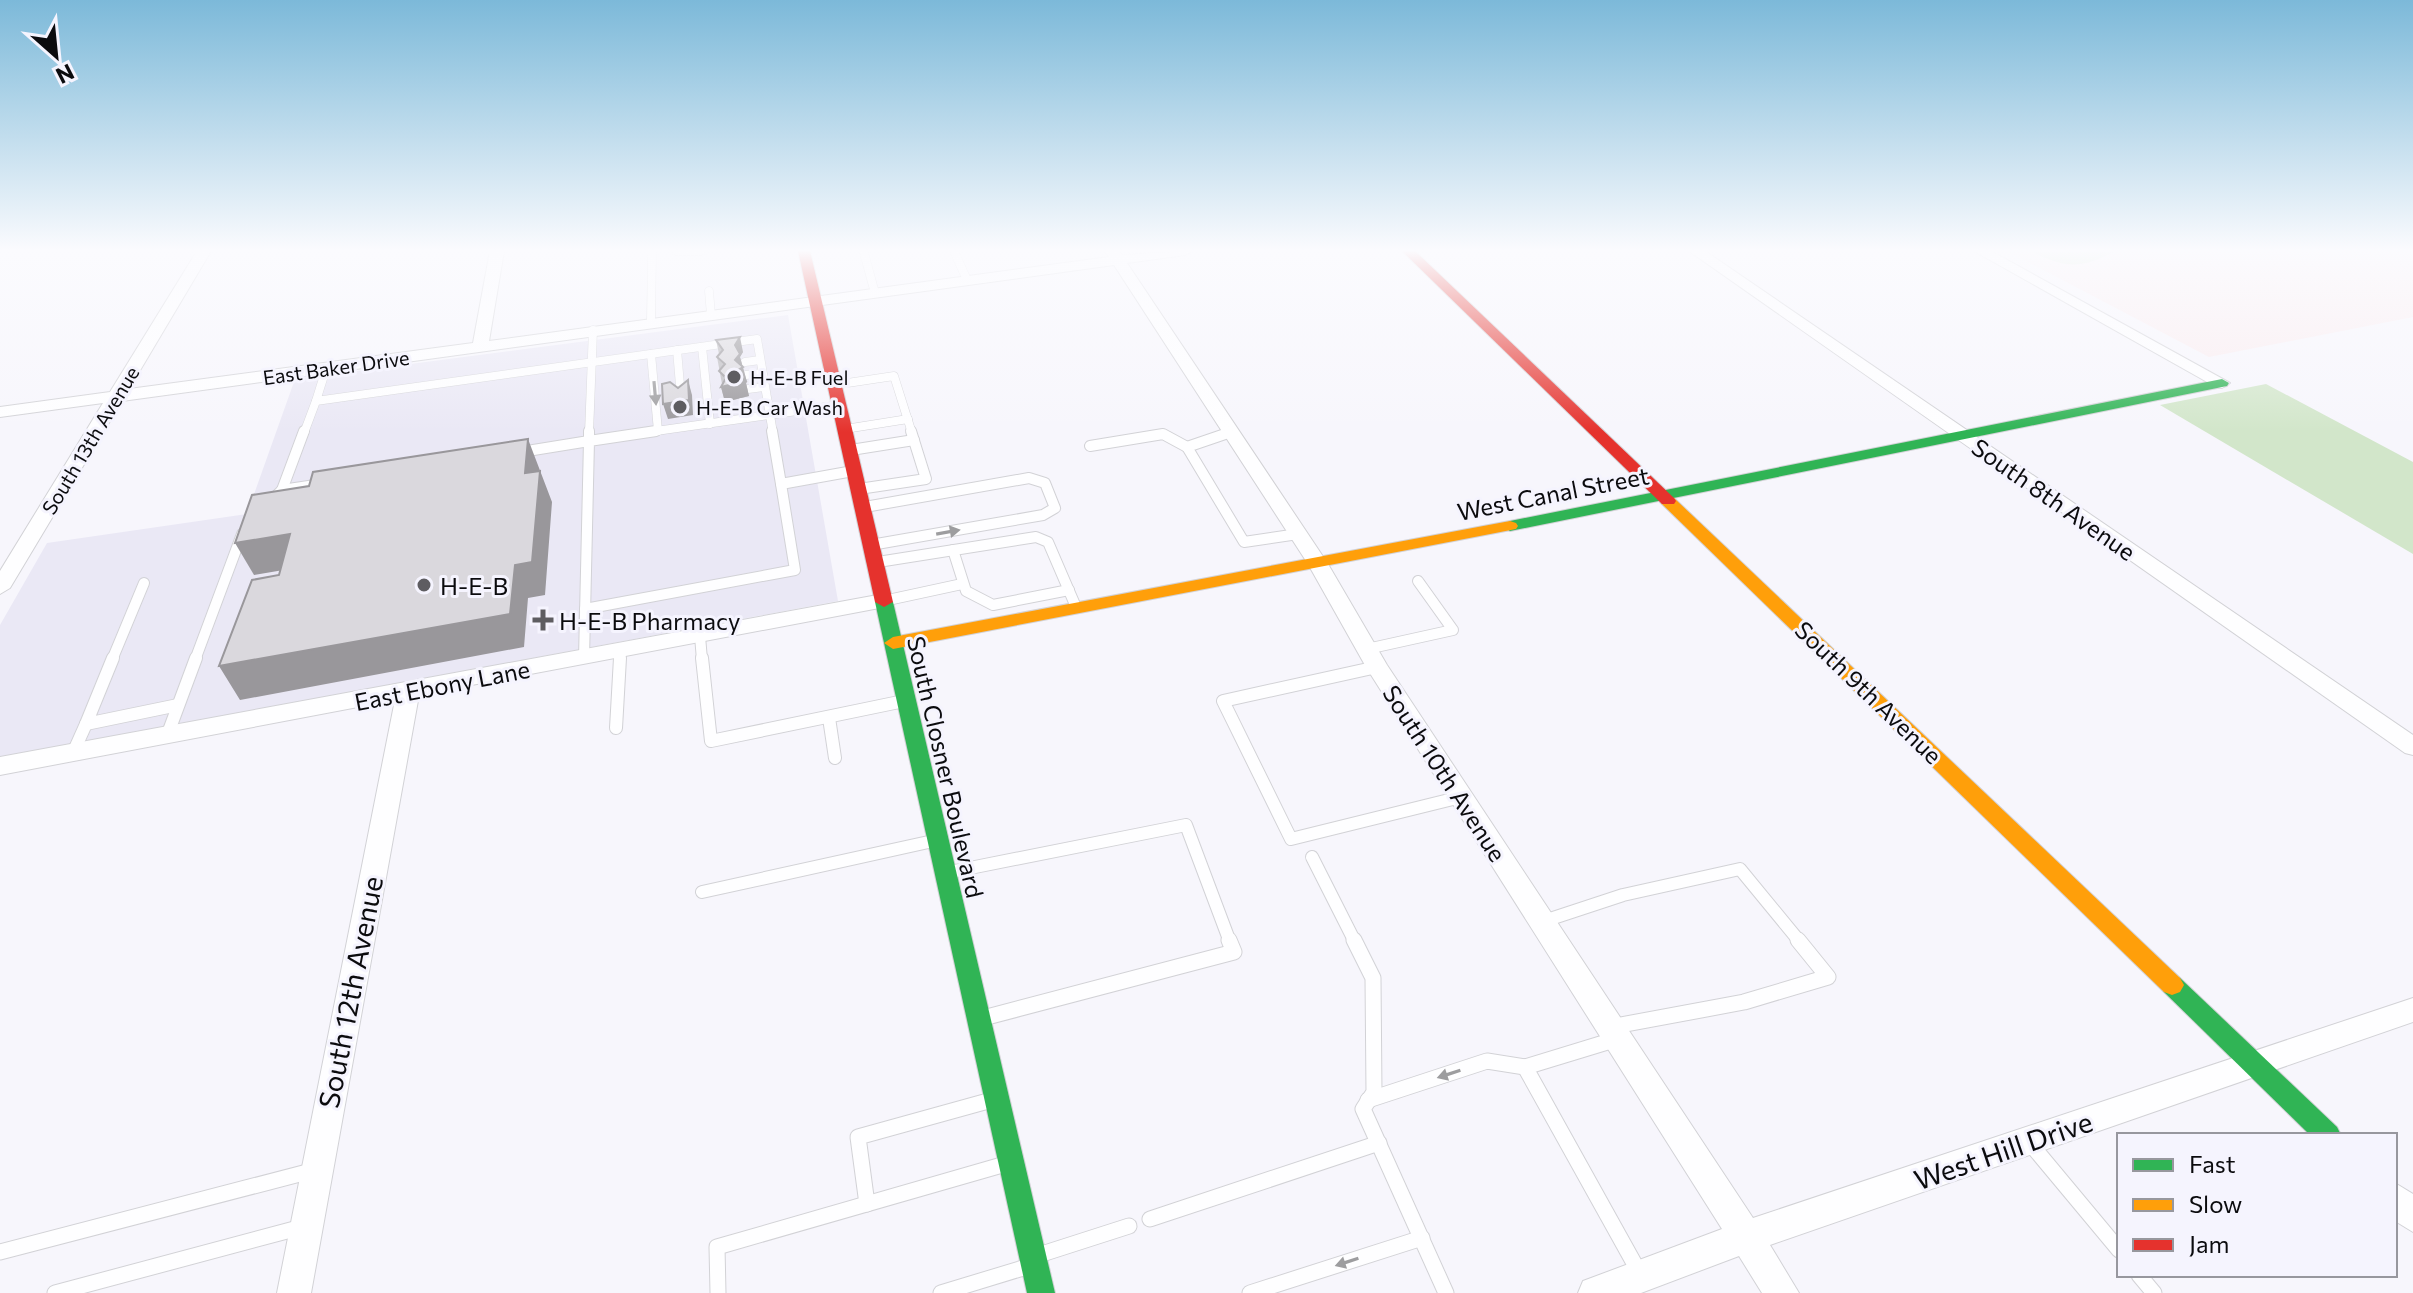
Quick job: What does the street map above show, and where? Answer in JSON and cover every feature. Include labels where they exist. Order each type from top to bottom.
[{"type":"street","name":"South 13th Avenue","points":[[0,588],[168,311]]},
{"type":"street","points":[[480,348],[486,311]]},
{"type":"street","name":"East Baker Drive","points":[[0,412],[738,311]]},
{"type":"street","name":"South Closner Boulevard","points":[[817,311],[1041,1293]]},
{"type":"street","name":"South 10th Avenue","points":[[1151,311],[1318,564],[1372,658],[1782,1293]]},
{"type":"street","name":"South 9th Avenue","points":[[1472,311],[2326,1133]]},
{"type":"street","name":"South 8th Avenue","points":[[1783,311],[2413,747]]},
{"type":"street","points":[[2091,311],[2222,383]]},
{"type":"street","name":"West Canal Street","points":[[893,643],[996,613],[1072,598],[1318,564],[2222,383]]},
{"type":"street","name":"East Ebony Lane","points":[[0,766],[883,601]]},
{"type":"street","name":"South 12th Avenue","points":[[294,1293],[408,691]]},
{"type":"street","name":"West Hill Drive","points":[[1595,1293],[1745,1237],[2413,1010]]},
{"type":"street","points":[[2397,1201],[2413,1216]]},
{"type":"lane","points":[[651,311],[651,323]]},
{"type":"lane","points":[[584,658],[593,330]]},
{"type":"lane","points":[[316,401],[757,339],[795,570],[585,609]]},
{"type":"lane","points":[[702,347],[710,380],[710,424]]},
{"type":"lane","points":[[677,350],[681,397]]},
{"type":"lane","points":[[651,354],[658,431]]},
{"type":"lane","points":[[745,362],[760,360]]},
{"type":"lane","points":[[263,509],[282,490],[326,369]]},
{"type":"lane","points":[[746,375],[762,373]]},
{"type":"lane","points":[[834,385],[894,376],[926,479],[858,489]]},
{"type":"lane","points":[[748,389],[764,387]]},
{"type":"lane","points":[[515,453],[658,431],[683,422],[710,424],[839,405]]},
{"type":"lane","points":[[844,429],[908,419]]},
{"type":"lane","points":[[1187,447],[1231,432]]},
{"type":"lane","points":[[1090,446],[1163,434],[1187,447],[1244,542],[1298,534]]},
{"type":"lane","points":[[849,450],[914,440]]},
{"type":"lane","points":[[781,484],[858,489],[1029,478],[1045,483],[1055,508],[1043,515],[873,554]]},
{"type":"lane","points":[[282,490],[336,482]]},
{"type":"lane","points":[[167,736],[244,528],[254,519]]},
{"type":"lane","points":[[873,554],[953,550],[1036,537],[1044,539],[1072,598]]},
{"type":"lane","points":[[953,550],[966,591],[996,613]]},
{"type":"lane","points":[[1418,581],[1453,630],[1372,658],[1223,701],[1291,839],[1461,797]]},
{"type":"lane","points":[[73,753],[144,583]]},
{"type":"lane","points":[[883,601],[962,584]]},
{"type":"lane","points":[[700,636],[711,741],[906,701]]},
{"type":"lane","points":[[616,728],[620,651]]},
{"type":"lane","points":[[86,724],[178,705]]},
{"type":"lane","points":[[829,718],[835,758]]},
{"type":"lane","points":[[945,873],[1186,825],[1234,952],[979,1019]]},
{"type":"lane","points":[[702,892],[938,840]]},
{"type":"lane","points":[[1312,857],[1373,978],[1374,1092],[1363,1109],[1446,1293]]},
{"type":"lane","points":[[1368,1100],[1487,1061],[1525,1067],[1614,1033],[1744,1002],[1828,977],[1740,869],[1623,895],[1541,922]]},
{"type":"lane","points":[[1525,1067],[1641,1276]]},
{"type":"lane","points":[[867,1204],[858,1137],[996,1099]]},
{"type":"lane","points":[[2028,1142],[2117,1248]]},
{"type":"lane","points":[[1150,1219],[1379,1143]]},
{"type":"lane","points":[[718,1293],[717,1247],[1011,1163]]},
{"type":"lane","points":[[0,1252],[316,1170]]},
{"type":"lane","points":[[55,1293],[306,1226]]},
{"type":"lane","points":[[941,1293],[1129,1226]]},
{"type":"lane","points":[[1250,1293],[1422,1238]]},
{"type":"lane","points":[[2141,1277],[2154,1293]]},
{"type":"shaded area","points":[[2122,311],[2413,311],[2413,317],[2209,357]]},
{"type":"shaded area","points":[[788,315],[838,601],[0,758],[0,625],[47,543],[247,514],[295,379]]},
{"type":"green space","points":[[2266,384],[2413,462],[2413,554],[2160,405]]},
{"type":"building","points":[[740,337],[735,345],[740,354],[735,360],[743,367],[738,370],[738,377],[745,381],[721,387],[726,378],[719,371],[725,364],[717,357],[723,350],[716,340]]},
{"type":"building","points":[[688,380],[689,400],[663,404],[662,384],[670,382],[678,388]]},
{"type":"building","name":"H-E-B","points":[[528,439],[525,473],[540,471],[532,562],[515,565],[510,614],[219,666],[252,580],[279,575],[290,534],[235,543],[252,495],[309,486],[313,472]]},
{"type":"traffic: fast","points":[[1510,526],[2222,383]]},
{"type":"traffic: fast","points":[[884,602],[1041,1293]]},
{"type":"traffic: fast","points":[[2172,985],[2326,1133]]},
{"type":"traffic: slow","points":[[1668,501],[2172,985]]},
{"type":"traffic: slow","points":[[893,643],[1510,526]]},
{"type":"traffic: jam","points":[[818,311],[884,602]]},
{"type":"traffic: jam","points":[[1471,311],[1668,501]]},
{"type":"place","name":"H-E-B Fuel","points":[[734,377]]},
{"type":"place","name":"H-E-B Car Wash","points":[[680,407]]},
{"type":"place","name":"H-E-B","points":[[424,585]]},
{"type":"place","name":"H-E-B Pharmacy","points":[[543,620]]}]
